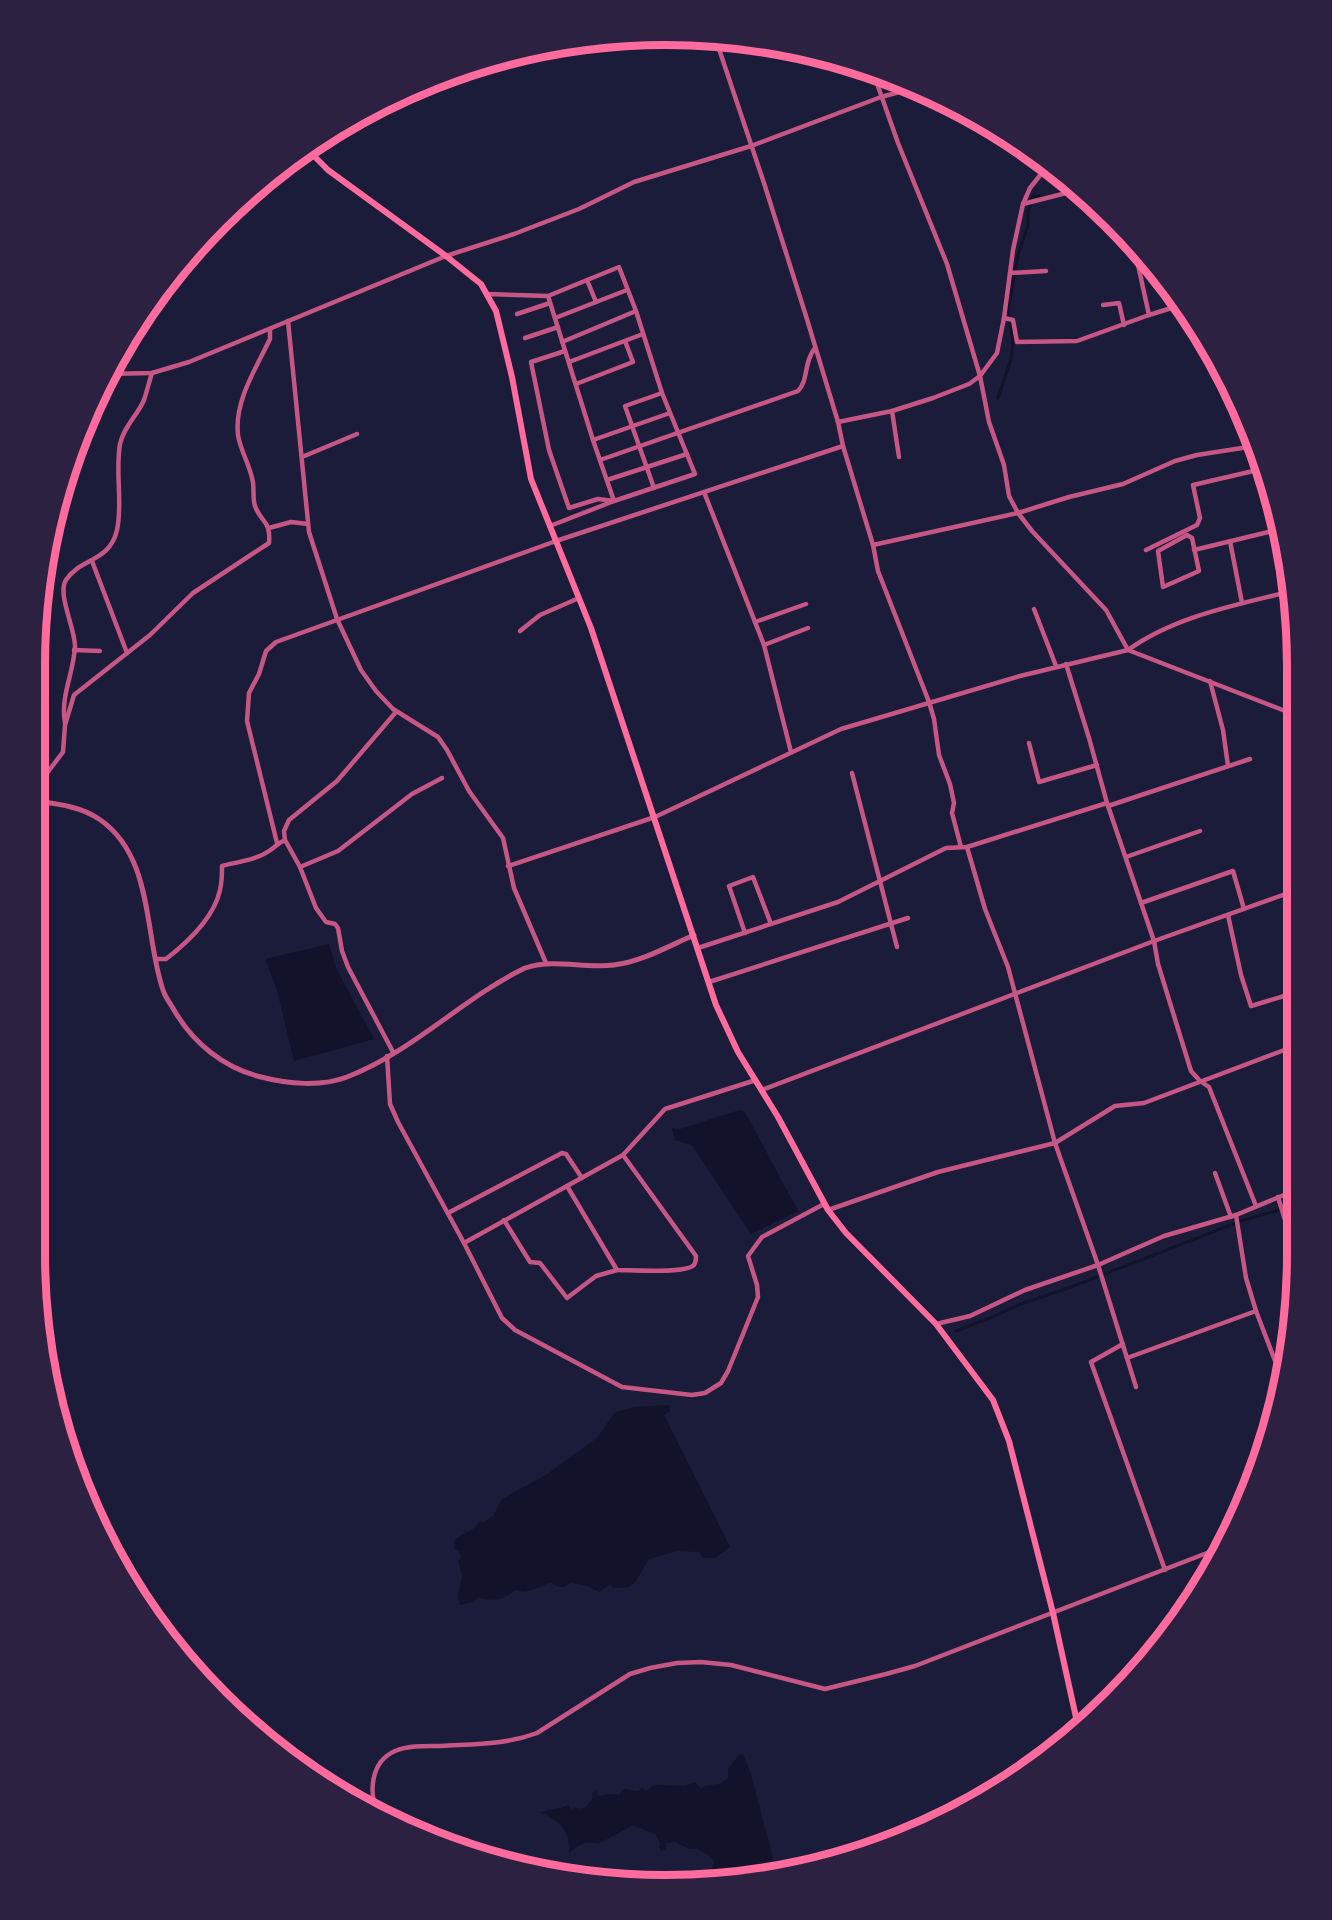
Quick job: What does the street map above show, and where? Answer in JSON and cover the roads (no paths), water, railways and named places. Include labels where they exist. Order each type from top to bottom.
[{"type":"main road","points":[[313,155],[328,170],[481,284],[496,311],[531,479],[579,598],[655,817],[716,1005],[738,1052],[762,1090],[826,1207],[846,1233],[936,1324],[993,1400],[1009,1441],[1053,1613],[1076,1720]]},
{"type":"street","points":[[718,47],[838,422],[873,545],[878,571],[929,702],[934,719],[939,756],[950,784],[954,803],[952,813],[1008,967],[1055,1143],[1098,1265],[1136,1387]]},
{"type":"street","points":[[876,82],[946,264],[980,376],[989,422],[1004,465],[1009,496],[1018,513],[1106,610],[1128,650],[1287,712]]},
{"type":"street","points":[[118,374],[152,373],[189,362],[446,256],[514,234],[579,209],[634,182],[751,146],[902,91]]},
{"type":"street","points":[[838,422],[892,411],[969,384],[980,376],[997,353],[1017,226],[1030,188],[1043,172]]},
{"type":"street","points":[[1023,204],[1067,193]]},
{"type":"street","points":[[1137,262],[1149,315]]},
{"type":"street","points":[[486,294],[548,296],[619,267],[636,311],[662,393],[695,474],[614,501],[581,516],[550,526]]},
{"type":"street","points":[[1010,273],[1046,271]]},
{"type":"street","points":[[587,280],[596,302]]},
{"type":"street","points":[[555,318],[627,290]]},
{"type":"street","points":[[548,296],[614,501]]},
{"type":"street","points":[[518,314],[550,303]]},
{"type":"street","points":[[1103,305],[1119,303],[1124,325]]},
{"type":"street","points":[[1004,318],[1013,320],[1017,342],[1077,341],[1173,308]]},
{"type":"street","points":[[562,342],[636,311]]},
{"type":"street","points":[[288,321],[308,524],[337,619],[361,670],[376,691],[396,712],[438,737],[469,791],[503,838],[514,888],[546,963]]},
{"type":"street","points":[[525,338],[558,327]]},
{"type":"street","points":[[45,775],[63,752],[65,726],[74,694],[150,635],[193,593],[269,543],[269,528],[255,506],[253,482],[238,438],[237,426],[240,406],[270,339],[270,329]]},
{"type":"street","points":[[569,362],[643,334]]},
{"type":"street","points":[[576,384],[633,362],[625,341]]},
{"type":"street","points":[[600,460],[798,391],[803,386],[808,357],[815,348]]},
{"type":"street","points":[[565,351],[531,362],[549,450],[568,508],[598,499],[614,501]]},
{"type":"street","points":[[65,726],[62,710],[74,650],[73,630],[63,592],[65,582],[73,571],[102,555],[112,544],[117,530],[120,446],[124,431],[144,401],[152,373]]},
{"type":"street","points":[[654,488],[625,406],[662,393]]},
{"type":"street","points":[[892,411],[899,457]]},
{"type":"street","points":[[593,440],[670,413]]},
{"type":"street","points":[[302,457],[357,434]]},
{"type":"street","points":[[277,843],[247,721],[249,693],[259,674],[266,651],[276,642],[556,541],[843,446]]},
{"type":"street","points":[[873,545],[1018,513],[1069,497],[1123,484],[1175,461],[1247,447]]},
{"type":"street","points":[[607,480],[687,454]]},
{"type":"street","points":[[1146,550],[1197,525],[1200,518],[1193,484],[1255,469]]},
{"type":"street","points":[[704,492],[764,645],[791,752]]},
{"type":"street","points":[[269,528],[291,522],[308,524]]},
{"type":"street","points":[[1194,550],[1272,531]]},
{"type":"street","points":[[1187,535],[1192,538],[1194,550],[1199,571],[1162,587],[1158,551],[1187,535]]},
{"type":"street","points":[[1230,542],[1242,603]]},
{"type":"street","points":[[92,561],[127,653]]},
{"type":"street","points":[[508,866],[655,817],[841,729],[1056,666],[1128,650],[1140,641],[1224,607],[1283,593]]},
{"type":"street","points":[[520,631],[540,615],[579,598]]},
{"type":"street","points":[[755,622],[806,604]]},
{"type":"street","points":[[1034,609],[1056,666]]},
{"type":"street","points":[[764,645],[808,628]]},
{"type":"street","points":[[74,650],[100,651]]},
{"type":"street","points":[[1066,664],[1108,804],[1154,941],[1158,964],[1191,1071],[1200,1082],[1209,1087],[1256,1206]]},
{"type":"street","points":[[1210,680],[1224,730],[1228,766]]},
{"type":"street","points":[[393,1052],[348,968],[338,928],[335,924],[326,922],[316,908],[300,867],[285,840],[284,831],[289,820],[337,782],[396,712]]},
{"type":"street","points":[[1029,743],[1039,782],[1097,765]]},
{"type":"street","points":[[698,948],[838,902],[946,848],[964,847],[1250,759]]},
{"type":"street","points":[[852,773],[897,947]]},
{"type":"street","points":[[300,867],[338,851],[412,794],[442,778]]},
{"type":"street","points":[[45,803],[68,806],[101,820],[126,848],[142,885],[163,991],[178,1018],[195,1040],[215,1056],[241,1071],[275,1081],[316,1083],[345,1078],[387,1056],[517,972],[538,964],[616,965],[633,961],[694,935]]},
{"type":"street","points":[[1126,857],[1200,831]]},
{"type":"street","points":[[156,959],[166,959],[198,931],[215,904],[220,889],[222,866],[245,861],[270,851],[277,843],[285,840]]},
{"type":"street","points":[[1141,903],[1233,871],[1244,909]]},
{"type":"street","points":[[745,933],[729,886],[753,877],[771,924]]},
{"type":"street","points":[[762,1090],[1154,941],[1287,894]]},
{"type":"street","points":[[1228,915],[1241,975],[1251,1006],[1287,995]]},
{"type":"street","points":[[709,982],[908,918]]},
{"type":"street","points":[[387,1056],[390,1104],[502,1318],[515,1330],[622,1387],[692,1395],[705,1393],[721,1383],[728,1371],[758,1296],[748,1256],[762,1237],[826,1207],[938,1172],[1055,1143],[1115,1106],[1144,1103],[1287,1049]]},
{"type":"street","points":[[464,1243],[623,1155],[665,1109],[756,1080]]},
{"type":"street","points":[[448,1213],[562,1153],[566,1154],[582,1178]]},
{"type":"street","points":[[504,1220],[530,1262],[540,1263],[567,1298],[596,1276],[617,1270],[689,1268],[696,1263],[696,1256],[623,1155]]},
{"type":"street","points":[[1215,1173],[1234,1216],[1246,1278],[1277,1365]]},
{"type":"street","points":[[567,1186],[617,1270]]},
{"type":"street","points":[[936,1324],[970,1316],[1025,1290],[1098,1265],[1164,1236],[1234,1216],[1287,1194]]},
{"type":"street","points":[[1278,1197],[1287,1226]]},
{"type":"street","points":[[1127,1358],[1256,1311]]},
{"type":"street","points":[[1123,1344],[1090,1362],[1165,1570]]},
{"type":"street","points":[[374,1802],[372,1797],[374,1777],[380,1763],[395,1751],[411,1747],[505,1743],[523,1738],[537,1733],[630,1674],[650,1668],[677,1663],[701,1662],[730,1665],[825,1689],[915,1666],[1211,1552]]},
{"type":"waterway","points":[[1058,193],[1065,190]]},
{"type":"waterway","points":[[998,398],[1011,359],[1013,340],[1008,310],[1018,255],[1028,225],[1028,212],[1033,196],[1043,197]]},
{"type":"waterway","points":[[956,1331],[1018,1305],[1071,1287],[1241,1221],[1287,1208]]}]
